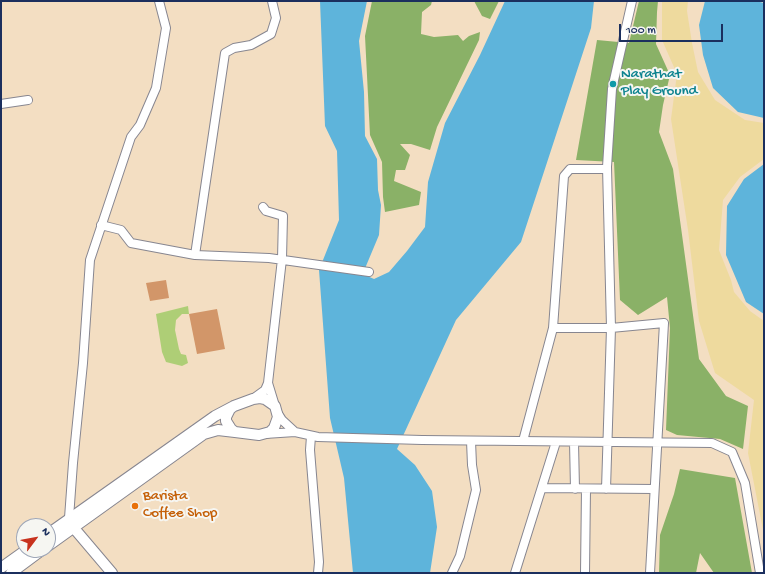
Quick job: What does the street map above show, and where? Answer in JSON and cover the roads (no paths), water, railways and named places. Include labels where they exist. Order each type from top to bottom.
[{"type":"street","points":[[112,573],[71,523],[73,463],[84,363],[90,260],[131,137],[140,125],[156,88],[166,28],[159,1]]},
{"type":"street","points":[[195,255],[225,53],[234,48],[251,45],[271,34],[276,18],[272,1]]},
{"type":"street","points":[[606,489],[611,328],[607,169],[612,89],[632,1]]},
{"type":"street","points":[[1,104],[28,100]]},
{"type":"street","points":[[523,441],[553,328],[564,176],[570,169],[607,169]]},
{"type":"street","points":[[263,207],[266,211],[283,216],[282,259],[268,383],[276,409],[282,420],[295,432]]},
{"type":"street","points":[[101,225],[121,230],[131,243],[195,255],[282,259],[369,272]]},
{"type":"street","points":[[553,328],[611,328],[664,323],[649,572]]},
{"type":"street","points":[[56,538],[71,523],[215,416],[234,406],[253,399],[265,390],[268,383]]},
{"type":"street","points":[[253,399],[265,399],[276,409],[277,423],[274,428],[265,434]]},
{"type":"street","points":[[234,406],[228,412],[226,421],[231,430],[236,432]]},
{"type":"street","points":[[56,530],[71,523],[204,434],[218,430],[259,435],[295,432],[315,436],[422,440],[712,443],[732,452],[745,483],[760,573]]},
{"type":"street","points":[[315,436],[310,450],[319,562],[318,573]]},
{"type":"street","points":[[452,573],[460,556],[476,490],[472,465],[471,441]]},
{"type":"street","points":[[515,573],[556,442]]},
{"type":"street","points":[[574,442],[575,489]]},
{"type":"street","points":[[542,488],[654,489]]},
{"type":"street","points":[[585,573],[586,489]]},
{"type":"street","points":[[1,568],[16,557]]},
{"type":"street","points":[[11,573],[31,558]]},
{"type":"water","points":[[320,1],[367,1],[359,41],[364,92],[365,136],[377,159],[378,190],[381,205],[379,235],[366,266],[365,275],[374,279],[389,272],[425,227],[428,182],[445,123],[480,55],[505,1],[594,1],[591,28],[521,242],[456,320],[397,449],[415,465],[432,491],[437,527],[430,573],[353,573],[344,478],[330,418],[319,270],[339,220],[337,151],[325,126]]},
{"type":"water","points":[[705,1],[756,1],[764,3],[764,118],[738,112],[713,88],[703,55],[699,25]]},
{"type":"water","points":[[764,164],[764,314],[746,302],[726,255],[727,206],[744,179]]},
{"type":"place","name":"Narathat Play Ground","points":[[613,84]]},
{"type":"place","name":"Barista Coffee Shop","points":[[135,506]]}]
